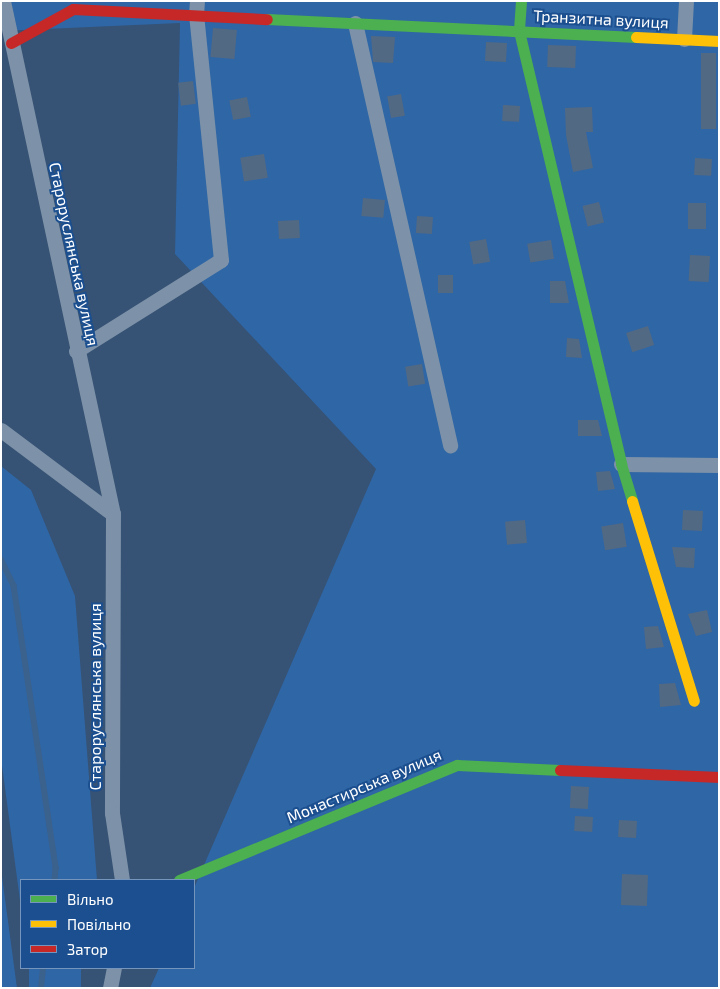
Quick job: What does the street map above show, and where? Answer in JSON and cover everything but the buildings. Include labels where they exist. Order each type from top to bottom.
[{"type":"street","name":"Староруслянська вулиця","points":[[4,1],[11,43],[76,351],[113,514],[112,812],[122,879]]},
{"type":"street","points":[[521,1],[519,31],[621,464],[694,701]]},
{"type":"street","points":[[684,39],[686,1]]},
{"type":"street","name":"Транзитна вулиця","points":[[11,43],[73,9],[197,8],[356,23],[719,41]]},
{"type":"street","points":[[76,351],[221,260],[197,8]]},
{"type":"street","points":[[356,23],[450,445]]},
{"type":"street","points":[[1,430],[113,514]]},
{"type":"street","points":[[621,464],[719,465]]},
{"type":"street","name":"Монастирська вулиця","points":[[181,879],[457,765],[719,777]]},
{"type":"street","points":[[110,988],[114,969]]},
{"type":"shaded area","points":[[1,1],[719,1],[719,988],[150,988],[159,969],[195,969],[195,886],[376,469],[175,254],[180,23],[1,31]]},
{"type":"shaded area","points":[[1,466],[31,490],[75,596],[97,879],[20,879],[20,900],[1,758]]},
{"type":"shaded area","points":[[1,869],[17,988],[1,988]]},
{"type":"shaded area","points":[[29,969],[81,969],[81,988],[29,988]]},
{"type":"waterway","points":[[1,559],[14,586],[56,868],[55,879]]},
{"type":"waterway","points":[[41,988],[43,969]]},
{"type":"traffic: fast","points":[[521,1],[519,31],[621,464],[632,501]]},
{"type":"traffic: fast","points":[[267,19],[636,37]]},
{"type":"traffic: fast","points":[[181,879],[457,765],[560,770]]},
{"type":"traffic: slow","points":[[636,37],[719,41]]},
{"type":"traffic: slow","points":[[632,501],[694,701]]},
{"type":"traffic: jam","points":[[11,43],[73,9],[267,19]]},
{"type":"traffic: jam","points":[[560,770],[719,777]]}]
